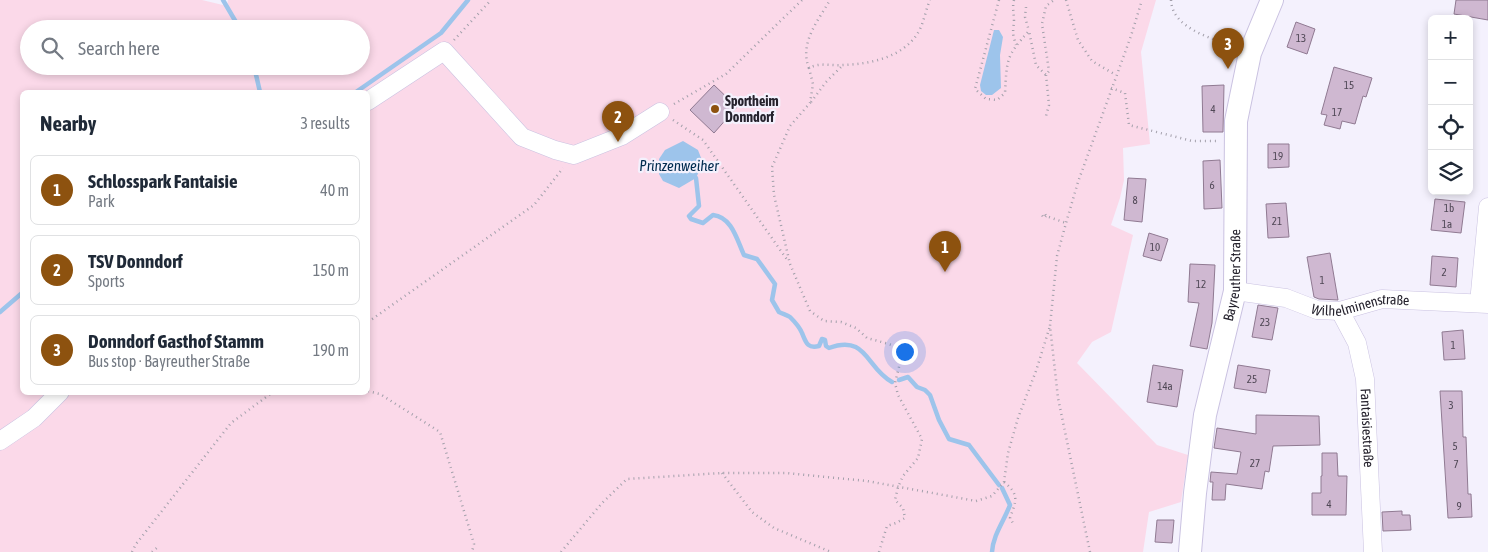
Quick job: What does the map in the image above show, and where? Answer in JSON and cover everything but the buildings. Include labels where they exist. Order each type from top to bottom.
[{"type":"main road","name":"Bayreuther Straße","points":[[1190,552],[1205,415],[1236,291],[1236,121],[1250,53],[1272,0]]},
{"type":"street","points":[[370,101],[444,51],[522,137],[555,150],[574,154],[622,136],[660,112]]},
{"type":"street","points":[[1483,303],[1488,213]]},
{"type":"street","name":"Wilhelminenstraße","points":[[1236,291],[1286,298],[1317,310],[1340,311],[1382,299],[1483,303]]},
{"type":"street","name":"Fantaisiestraße","points":[[1340,311],[1357,343],[1365,379],[1373,552]]},
{"type":"street","points":[[0,441],[34,418],[57,395]]},
{"type":"path","points":[[444,51],[491,0]]},
{"type":"path","points":[[790,264],[703,140],[660,112],[726,74],[802,0]]},
{"type":"path","points":[[810,103],[813,84],[806,59],[807,42],[830,0]]},
{"type":"path","points":[[809,68],[816,64],[844,65],[884,59],[897,54],[909,44],[920,30],[930,0]]},
{"type":"path","points":[[999,0],[975,89],[986,100],[997,100],[1005,93],[1007,62],[1016,46],[1028,31]]},
{"type":"path","points":[[1014,0],[1012,8],[1014,20],[1012,33],[1016,46]]},
{"type":"path","points":[[1046,116],[1048,105],[1046,75],[1049,71],[1042,24],[1046,6],[1054,0]]},
{"type":"path","points":[[1066,0],[1078,40],[1092,61],[1116,75]]},
{"type":"path","points":[[1090,552],[1058,398],[1050,326],[1056,256],[1142,0]]},
{"type":"path","points":[[1171,0],[1175,14],[1194,32],[1250,53]]},
{"type":"path","points":[[1026,7],[1024,17],[1036,65],[1046,75]]},
{"type":"path","points":[[844,65],[826,82],[790,126],[772,167],[774,195],[790,264],[810,311],[824,321],[840,322],[856,328],[867,338],[900,349],[900,363],[895,382],[898,395],[922,439],[918,458],[903,476],[898,487],[896,500],[903,508],[905,518],[887,526],[879,552]]},
{"type":"path","points":[[1111,88],[1125,93],[1129,125],[1192,141],[1236,140]]},
{"type":"path","points":[[370,321],[534,205],[574,154]]},
{"type":"path","points":[[1046,216],[1066,222]]},
{"type":"path","points":[[561,552],[602,503],[627,479],[722,473],[786,473],[867,481],[976,501],[992,496],[1004,482],[1008,453],[1015,427],[1036,371],[1050,326]]},
{"type":"path","points":[[370,391],[380,394],[440,432],[474,544],[472,552]]},
{"type":"path","points":[[132,552],[136,544],[230,423],[269,395]]},
{"type":"path","points":[[722,473],[752,512],[774,528],[831,552]]},
{"type":"path","points":[[1004,482],[1012,489],[1015,496],[1016,505],[1010,518],[1014,525]]},
{"type":"path","points":[[152,552],[159,546]]},
{"type":"shaded area","points":[[0,0],[202,0],[227,6],[228,0],[1156,0],[1141,52],[1150,144],[1123,148],[1124,180],[1111,225],[1133,235],[1111,332],[1092,342],[1077,363],[1157,445],[1188,455],[1181,502],[1149,512],[1143,552],[0,552]]},
{"type":"water","points":[[994,30],[999,30],[1003,37],[1000,55],[1001,88],[992,95],[986,95],[981,91],[980,85]]},
{"type":"water","name":"Prinzenweiher","points":[[683,141],[698,150],[703,163],[696,178],[679,188],[663,181],[659,174],[659,159],[665,150]]},
{"type":"waterway","points":[[223,0],[235,20]]},
{"type":"waterway","points":[[359,90],[441,33],[468,0]]},
{"type":"waterway","points":[[256,75],[260,90]]},
{"type":"waterway","points":[[696,178],[699,206],[689,216],[691,219],[703,223],[713,215],[725,220],[733,230],[744,255],[757,259],[775,284],[772,300],[779,312],[793,320],[809,346],[819,346],[822,339],[825,340],[826,346],[829,348],[851,345],[865,354],[883,376],[892,382]]},
{"type":"waterway","points":[[0,312],[20,295]]},
{"type":"waterway","points":[[899,380],[908,377],[917,387],[925,390],[930,395],[939,420],[949,439],[969,445],[999,485]]},
{"type":"waterway","points":[[992,552],[997,534],[1010,505],[1002,488]]},
{"type":"place","name":"Donndorf Gasthof Stamm","points":[[1228,69]]},
{"type":"place","name":"Sportheim Donndorf","points":[[715,109]]},
{"type":"place","name":"TSV Donndorf","points":[[618,142]]},
{"type":"place","name":"Schlosspark Fantaisie","points":[[945,272]]}]
